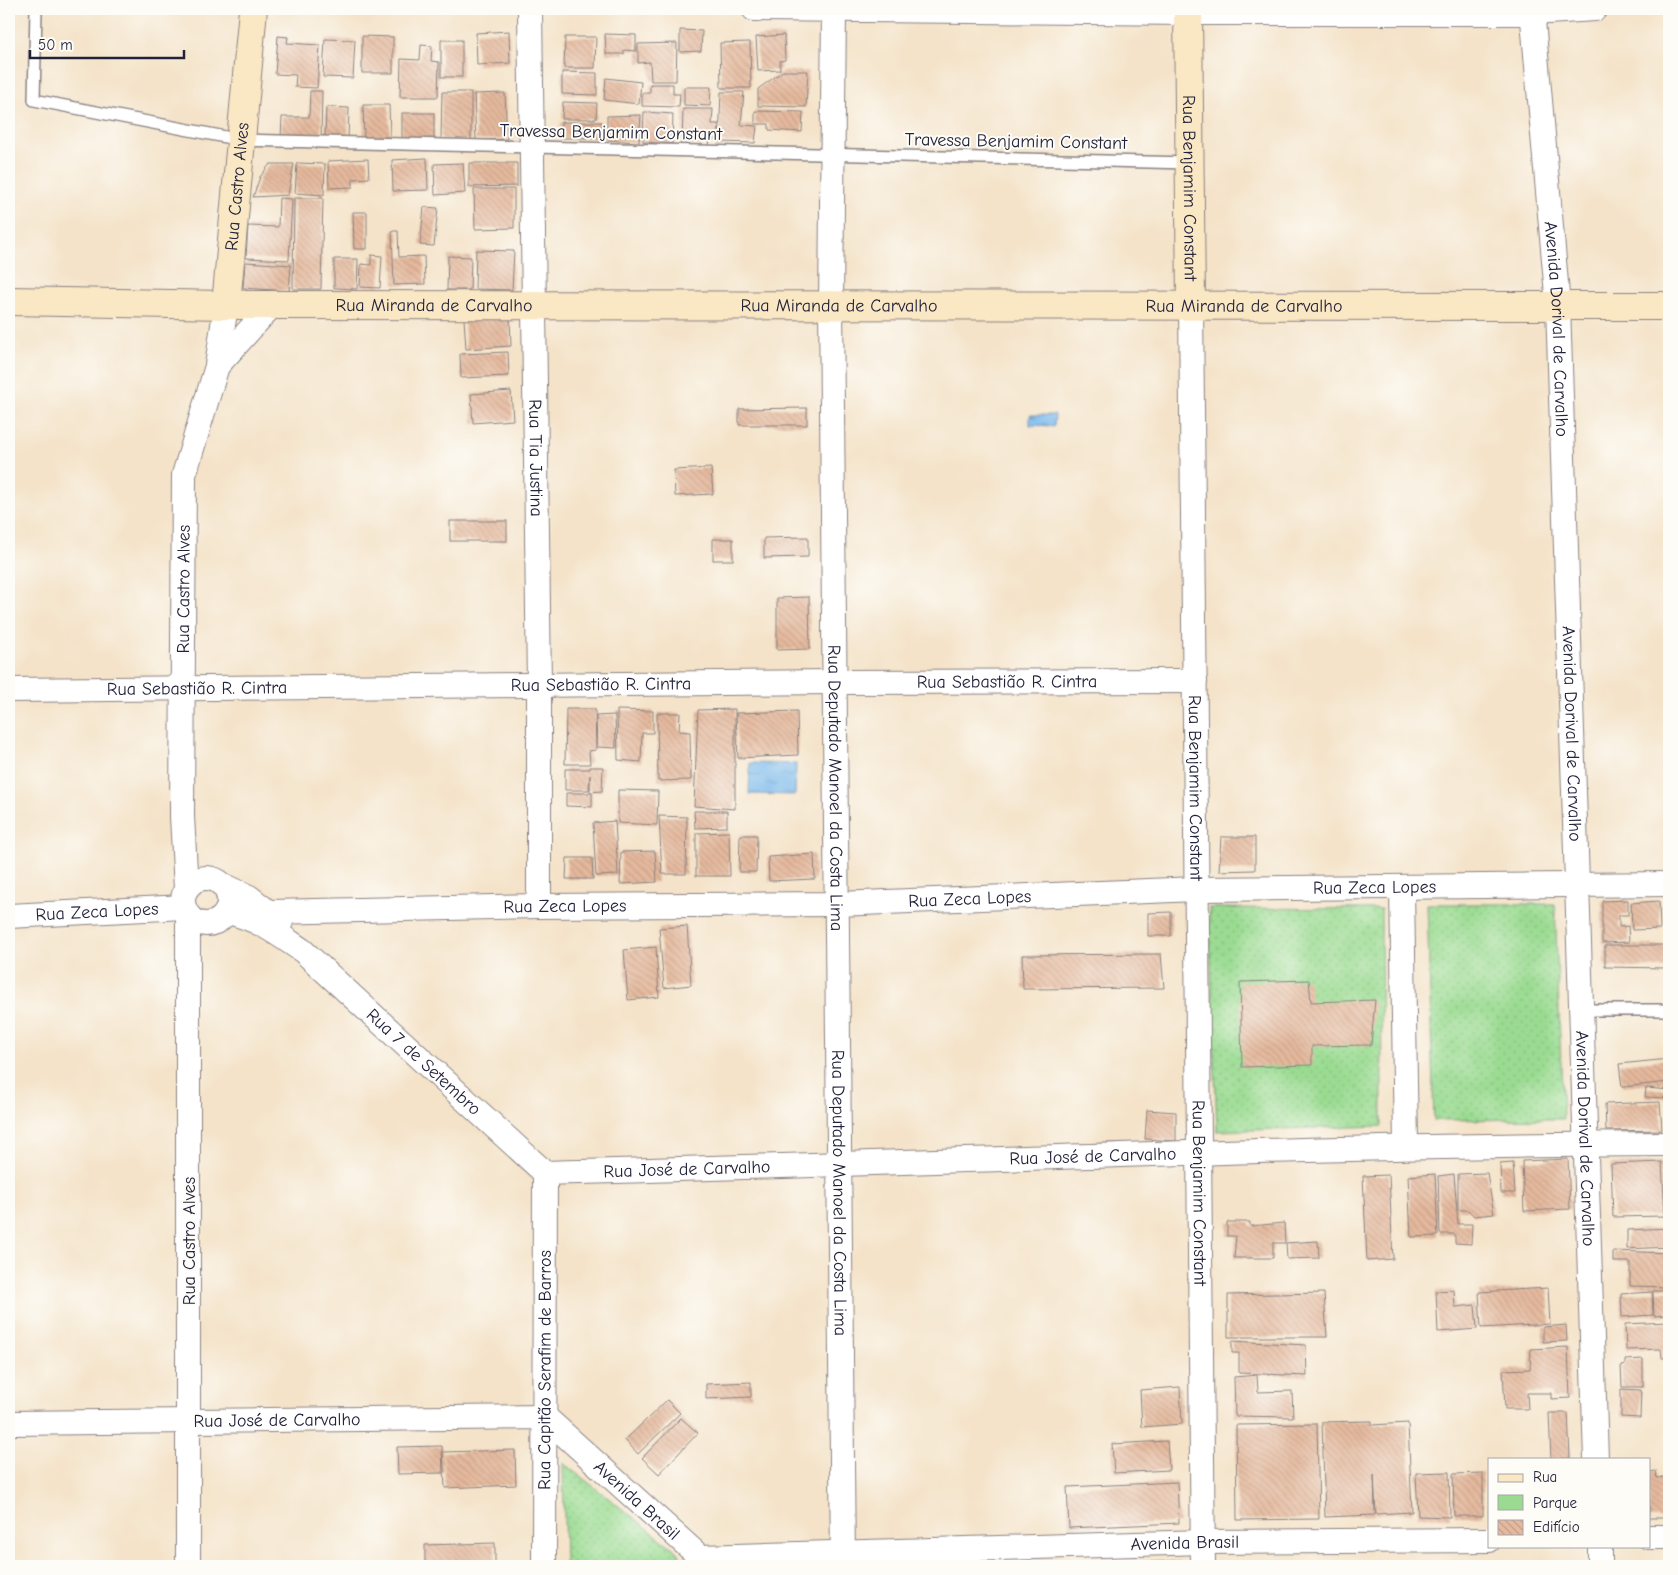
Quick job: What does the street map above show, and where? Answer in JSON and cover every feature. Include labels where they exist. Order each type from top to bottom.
[{"type":"main road","name":"Rua Castro Alves","points":[[226,305],[253,9]]},
{"type":"main road","name":"Rua Benjamim Constant","points":[[1189,11],[1191,304]]},
{"type":"main road","name":"Rua Miranda de Carvalho","points":[[9,301],[226,305],[1191,304],[1669,306]]},
{"type":"street","name":"Rua Tia Justina","points":[[530,9],[536,304],[539,684],[538,906]]},
{"type":"street","points":[[754,9],[1189,11],[1532,11],[1595,9]]},
{"type":"street","name":"Rua Deputado Manoel da Costa Lima","points":[[834,9],[831,304],[838,904],[842,1560]]},
{"type":"street","name":"Avenida Dorival de Carvalho","points":[[1532,11],[1558,306],[1578,885],[1584,1145],[1596,1458]]},
{"type":"street","name":"Rua Castro Alves","points":[[217,366],[273,304]]},
{"type":"street","name":"Rua Benjamim Constant","points":[[1191,304],[1203,1566]]},
{"type":"street","name":"Rua Castro Alves","points":[[188,1566],[186,904],[182,816],[184,475],[217,366],[226,305]]},
{"type":"street","name":"Rua Sebastião R. Cintra","points":[[9,690],[539,684],[1195,681]]},
{"type":"street","name":"Rua Castro Alves","points":[[182,816],[199,855],[221,883]]},
{"type":"street","points":[[209,877],[221,883],[229,894],[227,912],[221,919],[212,923],[194,921],[186,904],[200,878],[209,877]]},
{"type":"street","name":"Rua 7 de Setembro","points":[[221,883],[250,897],[270,912],[290,931],[303,951]]},
{"type":"street","name":"Rua Zeca Lopes","points":[[270,912],[538,906],[838,904],[1197,890],[1669,884]]},
{"type":"street","points":[[1402,888],[1406,1146]]},
{"type":"street","name":"Rua Zeca Lopes","points":[[9,916],[186,904]]},
{"type":"street","name":"Rua 7 de Setembro","points":[[227,912],[246,916],[265,924],[303,951],[545,1173]]},
{"type":"street","name":"Rua José de Carvalho","points":[[545,1173],[1200,1154],[1406,1146],[1669,1144]]},
{"type":"street","name":"Rua Capitão Serafim de Barros","points":[[544,1566],[545,1173]]},
{"type":"street","name":"Rua José de Carvalho","points":[[9,1424],[545,1417]]},
{"type":"street","name":"Avenida Brasil","points":[[545,1417],[694,1562],[842,1560],[1203,1542],[1488,1540]]},
{"type":"street","points":[[1650,1537],[1669,1537]]},
{"type":"street","points":[[1600,1548],[1600,1566]]},
{"type":"lane","name":"Travessa Benjamim Constant","points":[[36,9],[34,100],[241,140],[1190,163]]},
{"type":"lane","points":[[1581,1010],[1669,1010]]},
{"type":"green space","points":[[1427,904],[1555,904],[1563,1119],[1434,1120]]},
{"type":"green space","points":[[1209,908],[1381,909],[1382,1126],[1217,1131]]},
{"type":"green space","points":[[563,1463],[678,1552],[681,1558],[672,1566],[565,1566]]},
{"type":"water","points":[[1030,415],[1055,415],[1054,426],[1030,425]]},
{"type":"water","points":[[750,763],[796,764],[795,795],[749,794]]},
{"type":"building","points":[[680,30],[702,31],[701,51],[680,52]]},
{"type":"building","points":[[509,31],[510,63],[477,65],[476,33]]},
{"type":"building","points":[[605,34],[636,35],[636,51],[624,50],[624,54],[606,54]]},
{"type":"building","points":[[784,35],[785,60],[780,61],[780,70],[758,71],[756,37]]},
{"type":"building","points":[[278,36],[288,37],[287,43],[320,45],[317,88],[295,87],[296,75],[275,74]]},
{"type":"building","points":[[362,36],[393,37],[393,73],[362,73]]},
{"type":"building","points":[[565,37],[596,37],[595,68],[564,68]]},
{"type":"building","points":[[325,39],[355,40],[353,78],[323,77]]},
{"type":"building","points":[[441,40],[462,40],[462,77],[441,77]]},
{"type":"building","points":[[750,42],[751,88],[721,88],[720,43]]},
{"type":"building","points":[[677,43],[676,81],[651,81],[650,62],[638,63],[638,44]]},
{"type":"building","points":[[421,45],[432,46],[431,61],[439,62],[438,97],[400,97],[401,59],[420,60]]},
{"type":"building","points":[[783,71],[808,71],[806,107],[758,106],[758,89]]},
{"type":"building","points":[[562,72],[597,73],[597,95],[562,94]]},
{"type":"building","points":[[606,78],[641,82],[639,104],[604,100]]},
{"type":"building","points":[[650,84],[673,84],[673,94],[680,94],[679,107],[642,106],[642,93],[650,93]]},
{"type":"building","points":[[684,87],[711,87],[710,106],[684,105]]},
{"type":"building","points":[[310,91],[322,91],[321,139],[281,138],[282,117],[309,117]]},
{"type":"building","points":[[442,92],[471,92],[471,140],[441,139]]},
{"type":"building","points":[[721,92],[744,92],[741,125],[757,126],[755,143],[719,142]]},
{"type":"building","points":[[505,93],[507,139],[476,140],[474,94]]},
{"type":"building","points":[[563,102],[597,103],[596,119],[562,119]]},
{"type":"building","points":[[363,105],[389,105],[390,137],[364,138]]},
{"type":"building","points":[[326,107],[349,108],[348,139],[325,138]]},
{"type":"building","points":[[683,109],[713,109],[712,124],[719,124],[718,139],[710,139],[709,146],[682,146]]},
{"type":"building","points":[[755,111],[803,112],[802,132],[769,130],[769,124],[755,124]]},
{"type":"building","points":[[644,112],[673,114],[672,144],[643,142]]},
{"type":"building","points":[[402,113],[434,113],[434,142],[402,142]]},
{"type":"building","points":[[641,115],[639,142],[607,140],[607,116]]},
{"type":"building","points":[[561,122],[602,122],[602,138],[560,138]]},
{"type":"building","points":[[427,158],[428,190],[393,191],[392,160]]},
{"type":"building","points":[[368,159],[369,178],[353,179],[353,187],[329,188],[328,161]]},
{"type":"building","points":[[297,163],[325,164],[324,195],[295,193]]},
{"type":"building","points":[[463,163],[465,193],[435,195],[434,164]]},
{"type":"building","points":[[469,163],[517,163],[517,186],[469,187]]},
{"type":"building","points":[[270,164],[294,164],[288,195],[253,197],[260,177]]},
{"type":"building","points":[[474,189],[514,189],[514,228],[475,229]]},
{"type":"building","points":[[279,198],[292,199],[289,260],[246,258],[248,226],[278,227]]},
{"type":"building","points":[[294,198],[323,198],[321,289],[293,289]]},
{"type":"building","points":[[424,207],[438,208],[434,246],[420,245]]},
{"type":"building","points":[[353,212],[367,212],[367,249],[354,249]]},
{"type":"building","points":[[392,231],[398,231],[399,257],[424,256],[425,284],[394,285]]},
{"type":"building","points":[[476,250],[514,251],[512,290],[475,289]]},
{"type":"building","points":[[371,255],[382,256],[380,288],[360,287],[361,264],[371,265]]},
{"type":"building","points":[[448,256],[471,257],[470,290],[447,290]]},
{"type":"building","points":[[334,259],[358,259],[357,289],[334,288]]},
{"type":"building","points":[[245,262],[291,265],[289,291],[243,288]]},
{"type":"building","points":[[510,317],[511,346],[466,349],[464,319]]},
{"type":"building","points":[[508,352],[509,376],[461,378],[460,354]]},
{"type":"building","points":[[511,391],[513,420],[473,423],[471,394]]},
{"type":"building","points":[[807,408],[807,425],[739,425],[739,409]]},
{"type":"building","points":[[711,468],[713,494],[675,496],[674,470]]},
{"type":"building","points":[[450,521],[507,521],[507,541],[450,541]]},
{"type":"building","points":[[808,537],[808,557],[764,558],[764,538]]},
{"type":"building","points":[[713,539],[733,539],[733,560],[713,560]]},
{"type":"building","points":[[809,597],[810,649],[777,650],[777,598]]},
{"type":"building","points":[[566,709],[595,709],[596,750],[589,751],[590,764],[565,764]]},
{"type":"building","points":[[735,709],[735,809],[694,806],[698,710]]},
{"type":"building","points":[[617,710],[653,711],[653,733],[642,733],[641,762],[618,760]]},
{"type":"building","points":[[797,711],[798,755],[738,758],[736,713]]},
{"type":"building","points":[[657,713],[680,713],[679,731],[690,732],[691,780],[658,781]]},
{"type":"building","points":[[615,715],[616,748],[597,747],[596,716]]},
{"type":"building","points":[[590,767],[603,767],[602,791],[590,792],[590,775],[589,790],[565,790],[565,769],[590,769]]},
{"type":"building","points":[[618,790],[658,791],[657,825],[618,823]]},
{"type":"building","points":[[566,793],[592,793],[592,807],[566,806]]},
{"type":"building","points":[[694,811],[727,811],[727,827],[695,828]]},
{"type":"building","points":[[659,816],[687,817],[686,874],[662,874]]},
{"type":"building","points":[[615,821],[618,875],[596,876],[593,823]]},
{"type":"building","points":[[729,832],[730,876],[696,876],[696,833]]},
{"type":"building","points":[[740,835],[757,835],[756,872],[739,872]]},
{"type":"building","points":[[1221,837],[1255,837],[1255,870],[1219,871]]},
{"type":"building","points":[[655,851],[657,882],[620,884],[621,852]]},
{"type":"building","points":[[814,854],[815,879],[769,881],[768,857]]},
{"type":"building","points":[[567,858],[592,858],[593,879],[566,879]]},
{"type":"building","points":[[1628,900],[1628,915],[1619,915],[1619,927],[1628,926],[1629,942],[1602,943],[1602,901]]},
{"type":"building","points":[[1659,901],[1660,929],[1632,930],[1631,903]]},
{"type":"building","points":[[1171,912],[1171,936],[1148,936],[1148,913]]},
{"type":"building","points":[[687,926],[691,985],[664,988],[659,928]]},
{"type":"building","points":[[1605,945],[1667,945],[1667,968],[1605,967]]},
{"type":"building","points":[[656,947],[659,997],[628,1000],[624,950]]},
{"type":"building","points":[[1161,954],[1164,988],[1023,989],[1022,955]]},
{"type":"building","points":[[1309,980],[1311,1002],[1375,1000],[1371,1045],[1312,1046],[1312,1065],[1242,1067],[1240,982]]},
{"type":"building","points":[[1669,1059],[1669,1082],[1622,1087],[1619,1064]]},
{"type":"building","points":[[1646,1088],[1669,1090],[1668,1098],[1645,1097]]},
{"type":"building","points":[[1660,1102],[1662,1130],[1606,1131],[1605,1104]]},
{"type":"building","points":[[1147,1110],[1176,1112],[1176,1141],[1145,1139]]},
{"type":"building","points":[[1568,1159],[1570,1209],[1524,1211],[1522,1161]]},
{"type":"building","points":[[1662,1162],[1665,1216],[1613,1217],[1611,1164]]},
{"type":"building","points":[[1513,1163],[1515,1193],[1501,1193],[1500,1164]]},
{"type":"building","points":[[1487,1173],[1494,1214],[1474,1216],[1468,1210],[1458,1210],[1458,1174]]},
{"type":"building","points":[[1435,1174],[1438,1236],[1411,1237],[1408,1176]]},
{"type":"building","points":[[1454,1174],[1458,1224],[1472,1224],[1471,1244],[1455,1243],[1455,1234],[1440,1234],[1438,1176]]},
{"type":"building","points":[[1389,1175],[1393,1259],[1367,1261],[1363,1176]]},
{"type":"building","points":[[1227,1222],[1250,1222],[1250,1226],[1284,1223],[1285,1243],[1273,1243],[1273,1258],[1234,1258],[1236,1236],[1227,1236]]},
{"type":"building","points":[[1669,1228],[1669,1247],[1627,1249],[1627,1230]]},
{"type":"building","points":[[1318,1241],[1319,1258],[1287,1259],[1286,1243]]},
{"type":"building","points":[[1613,1251],[1669,1253],[1669,1287],[1630,1286],[1630,1262],[1613,1262]]},
{"type":"building","points":[[1548,1288],[1550,1324],[1481,1328],[1479,1292]]},
{"type":"building","points":[[1454,1290],[1455,1307],[1475,1305],[1477,1329],[1438,1332],[1436,1291]]},
{"type":"building","points":[[1653,1291],[1669,1291],[1667,1315],[1654,1316]]},
{"type":"building","points":[[1652,1292],[1653,1315],[1622,1317],[1621,1294]]},
{"type":"building","points":[[1324,1293],[1327,1337],[1228,1337],[1228,1295]]},
{"type":"building","points":[[1669,1322],[1669,1358],[1662,1358],[1661,1349],[1626,1350],[1625,1324]]},
{"type":"building","points":[[1566,1325],[1567,1341],[1543,1342],[1543,1327]]},
{"type":"building","points":[[1232,1341],[1306,1345],[1307,1376],[1239,1373],[1239,1353],[1232,1353]]},
{"type":"building","points":[[1568,1347],[1570,1398],[1551,1399],[1551,1393],[1527,1393],[1528,1409],[1505,1409],[1503,1370],[1530,1369],[1531,1349]]},
{"type":"building","points":[[1643,1359],[1643,1387],[1622,1387],[1621,1366],[1625,1365],[1625,1360]]},
{"type":"building","points":[[1257,1375],[1258,1392],[1292,1391],[1293,1417],[1235,1416],[1234,1377]]},
{"type":"building","points":[[751,1382],[751,1397],[706,1399],[706,1384]]},
{"type":"building","points":[[1180,1387],[1182,1424],[1142,1427],[1140,1390]]},
{"type":"building","points":[[1621,1389],[1641,1390],[1640,1418],[1621,1417]]},
{"type":"building","points":[[667,1400],[680,1413],[638,1454],[625,1440]]},
{"type":"building","points":[[1549,1413],[1568,1413],[1570,1458],[1551,1458]]},
{"type":"building","points":[[681,1418],[698,1433],[659,1474],[642,1458]]},
{"type":"building","points":[[1372,1421],[1372,1425],[1408,1423],[1412,1512],[1376,1514],[1374,1474],[1375,1515],[1325,1517],[1322,1422]]},
{"type":"building","points":[[1317,1424],[1319,1519],[1237,1520],[1236,1425]]},
{"type":"building","points":[[1167,1441],[1169,1470],[1114,1473],[1112,1444]]},
{"type":"building","points":[[442,1446],[443,1473],[398,1474],[397,1447]]},
{"type":"building","points":[[515,1450],[516,1485],[445,1488],[443,1452]]},
{"type":"building","points":[[1656,1471],[1657,1478],[1667,1477],[1669,1518],[1650,1518],[1650,1472]]},
{"type":"building","points":[[1449,1472],[1450,1517],[1418,1516],[1416,1473]]},
{"type":"building","points":[[1483,1473],[1483,1516],[1454,1516],[1453,1474]]},
{"type":"building","points":[[1177,1482],[1179,1523],[1069,1528],[1067,1487]]},
{"type":"building","points":[[495,1543],[495,1566],[425,1566],[425,1545]]},
{"type":"building","points":[[1180,1561],[1180,1566],[1125,1566],[1125,1563]]}]
